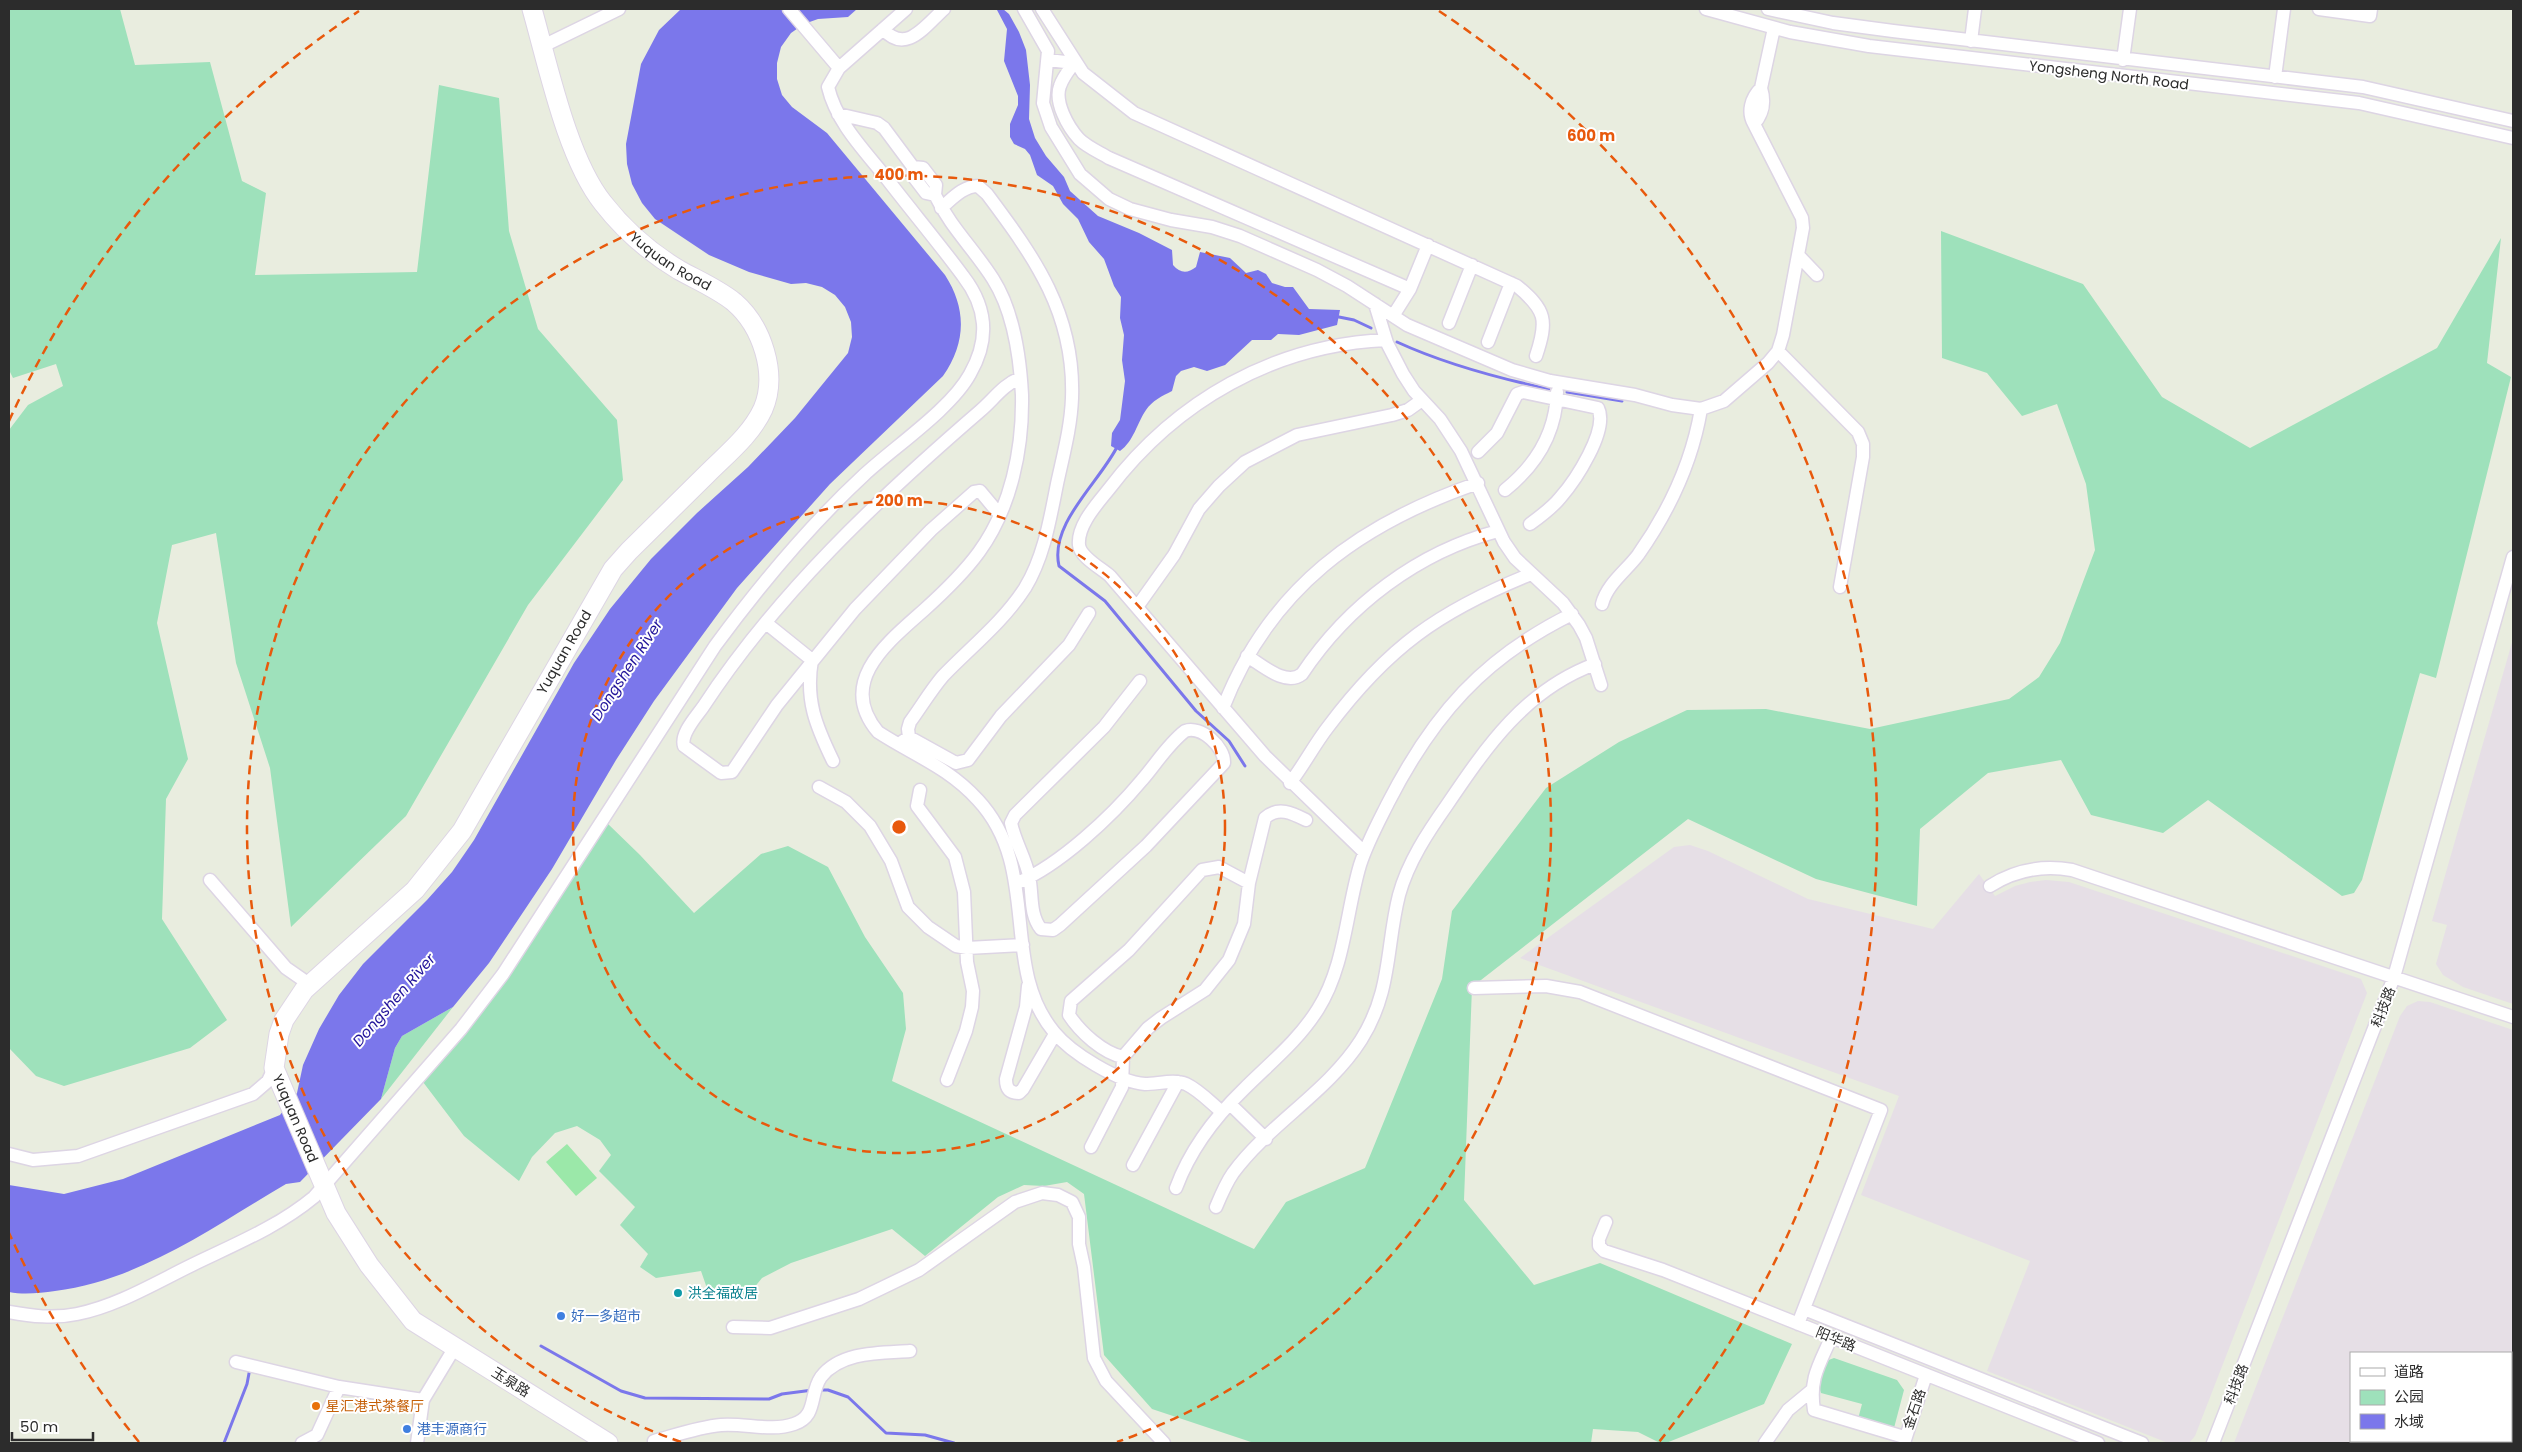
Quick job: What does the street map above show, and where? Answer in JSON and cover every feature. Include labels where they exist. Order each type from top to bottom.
[{"type":"street","name":"Yuquan Road","points":[[455,1347],[413,1321],[365,1258],[336,1213],[323,1187],[274,1068],[279,1034],[284,1020],[309,984],[395,910],[448,852],[462,831],[613,569],[743,439],[754,425],[766,399],[768,371],[765,353],[759,336],[748,317],[722,293],[658,256],[617,220],[601,200],[577,158],[532,9]]},
{"type":"street","points":[[543,46],[619,9]]},
{"type":"street","points":[[789,9],[839,68]]},
{"type":"street","points":[[9,1312],[52,1317],[78,1314],[106,1305],[284,1219],[303,1206],[323,1187],[466,1023],[504,974],[715,646],[737,616],[792,550],[834,505],[864,475],[948,401],[970,375],[981,344],[983,314],[980,301],[963,275],[848,130],[838,114],[828,87],[839,68],[906,9]]},
{"type":"street","points":[[883,29],[892,39],[901,41],[909,39],[944,9]]},
{"type":"street","points":[[1024,9],[1045,42],[1048,60],[1044,91],[1046,114],[1069,159],[1094,188],[1130,209],[1171,220],[1212,226],[1240,236],[1317,270],[1407,325],[1512,370],[1556,382],[1701,409],[1724,400],[1768,364],[1778,351],[1798,255],[1803,228],[1798,208],[1754,124],[1759,118],[1764,97],[1761,88],[1774,28]]},
{"type":"street","points":[[1042,9],[1074,62],[1103,92],[1134,114],[1512,283],[1531,298],[1540,310],[1544,321],[1544,333],[1536,356]]},
{"type":"street","name":"Yongsheng North Road","points":[[1706,9],[1774,28],[1869,46],[2359,103],[2513,138]]},
{"type":"street","name":"Yongsheng North Road","points":[[1768,9],[1834,23],[1971,41],[2363,87],[2513,121]]},
{"type":"street","points":[[1971,41],[1975,9]]},
{"type":"street","points":[[2123,60],[2130,9]]},
{"type":"street","points":[[2275,78],[2284,9]]},
{"type":"street","points":[[2319,9],[2370,16],[2371,9]]},
{"type":"street","points":[[1048,60],[1074,62]]},
{"type":"street","points":[[1074,62],[1064,77],[1058,96],[1062,110],[1072,128],[1080,139],[1092,148],[1109,158],[1410,289]]},
{"type":"street","points":[[838,114],[877,123],[884,128],[913,168],[913,176],[926,193],[935,196],[946,219],[994,280],[1004,301],[1018,354],[1020,378],[1022,417],[1019,444],[1011,482],[1000,515],[979,552],[960,576],[884,647],[868,670],[862,688],[864,710],[870,723],[878,732],[956,763],[968,760],[1001,716],[1069,645],[1089,613]]},
{"type":"street","points":[[904,741],[910,722],[932,691],[953,666],[995,626],[1024,590],[1034,572],[1050,516],[1072,400],[1072,370],[1067,338],[1058,308],[1030,253],[987,194],[978,186],[970,186],[962,190],[941,208]]},
{"type":"street","points":[[1393,316],[1410,289],[1428,246]]},
{"type":"street","points":[[1798,255],[1817,275]]},
{"type":"street","points":[[1449,323],[1472,265]]},
{"type":"street","points":[[1488,342],[1512,283]]},
{"type":"street","points":[[1374,304],[1386,340],[1403,374],[1422,400],[1440,419],[1461,451],[1478,483],[1498,531],[1515,558],[1572,614],[1586,638],[1601,685]]},
{"type":"street","points":[[1364,852],[1290,784],[1110,576],[1081,553],[1079,544],[1086,522],[1120,474],[1139,453],[1189,408],[1250,373],[1301,353],[1358,342],[1386,340]]},
{"type":"street","points":[[1778,351],[1853,427],[1863,444],[1863,458],[1840,587]]},
{"type":"street","points":[[1000,515],[980,491],[969,495],[855,609],[777,705],[732,772],[721,774],[684,746],[684,736],[716,687],[766,623],[881,499],[984,408],[1007,384],[1020,378]]},
{"type":"street","points":[[1505,490],[1525,472],[1541,451],[1554,417],[1556,382]]},
{"type":"street","points":[[1478,452],[1497,432],[1517,394],[1523,392],[1556,400],[1591,404],[1598,408],[1601,420],[1594,441],[1575,480],[1559,500],[1530,524]]},
{"type":"street","points":[[1137,607],[1174,555],[1199,509],[1218,486],[1245,462],[1297,435],[1392,415],[1408,410],[1422,400]]},
{"type":"street","points":[[1602,604],[1609,589],[1637,556],[1666,511],[1687,464],[1701,409]]},
{"type":"street","points":[[1223,708],[1247,656],[1270,620],[1290,595],[1336,555],[1364,535],[1410,509],[1478,483]]},
{"type":"street","points":[[1247,656],[1286,679],[1297,678],[1345,619],[1386,585],[1452,547],[1498,531]]},
{"type":"street","name":"科技路","points":[[2213,1443],[2394,978],[2507,600],[2513,557]]},
{"type":"street","points":[[1290,784],[1327,728],[1350,698],[1392,654],[1447,614],[1531,574]]},
{"type":"street","points":[[1176,1188],[1191,1153],[1226,1108],[1294,1041],[1319,1008],[1335,974],[1364,852],[1397,785],[1452,702],[1494,663],[1546,627],[1572,614]]},
{"type":"street","points":[[766,623],[812,660]]},
{"type":"street","points":[[812,660],[808,681],[810,698],[815,720],[833,762]]},
{"type":"street","points":[[1216,1207],[1233,1173],[1337,1071],[1362,1040],[1372,1022],[1384,985],[1396,911],[1403,882],[1436,821],[1481,755],[1510,720],[1537,695],[1567,676],[1595,664]]},
{"type":"street","points":[[1017,883],[1029,878],[1053,863],[1120,803],[1185,731],[1198,730],[1221,750],[1224,756],[1224,763],[1219,771],[1146,846],[1053,930],[1041,929],[1036,922],[1029,878],[1013,834],[1011,823],[1015,815],[1104,727],[1140,681]]},
{"type":"street","points":[[904,741],[948,772],[979,801],[1004,837],[1017,883],[1028,979],[1039,1010],[1055,1034],[1086,1058],[1123,1078],[1145,1084],[1178,1082],[1190,1087],[1226,1108],[1266,1139]]},
{"type":"street","points":[[819,787],[846,802],[870,826],[891,861],[905,901],[916,917],[943,938],[956,946],[967,948],[1023,945]]},
{"type":"street","points":[[920,790],[917,806],[948,846],[960,874],[965,901],[967,962],[973,991],[972,1007],[947,1080]]},
{"type":"street","points":[[1090,1147],[1122,1087],[1123,1057],[1148,1028],[1205,990],[1230,960],[1244,924],[1249,883],[1265,818],[1271,812],[1279,810],[1306,820]]},
{"type":"street","points":[[1123,1057],[1107,1051],[1073,1022],[1068,1015],[1071,1001],[1129,950],[1202,870],[1219,867],[1249,883]]},
{"type":"street","points":[[1990,886],[2012,874],[2029,870],[2046,868],[2072,870],[2513,1017]]},
{"type":"street","points":[[210,880],[286,968],[309,984]]},
{"type":"street","points":[[1028,979],[1026,1007],[1006,1079],[1006,1085],[1009,1090],[1019,1093],[1023,1089],[1055,1034]]},
{"type":"street","points":[[1474,988],[1546,986],[1580,992],[1881,1110],[1798,1324]]},
{"type":"street","points":[[9,1154],[26,1159],[48,1160],[93,1152],[253,1094],[268,1080],[274,1068]]},
{"type":"street","points":[[1133,1165],[1178,1082]]},
{"type":"street","points":[[732,1327],[770,1328],[859,1299],[919,1270],[1015,1202],[1042,1193],[1058,1195],[1072,1202],[1079,1217],[1079,1244],[1094,1358],[1106,1381],[1164,1443]]},
{"type":"street","name":"阳华路","points":[[1606,1222],[1599,1238],[1599,1246],[1604,1251],[1663,1270],[2098,1443]]},
{"type":"street","name":"阳华路","points":[[1804,1309],[2142,1443]]},
{"type":"street","points":[[1831,1338],[1815,1375],[1811,1391],[1814,1410],[1904,1440]]},
{"type":"street","points":[[417,1443],[423,1400],[455,1347]]},
{"type":"street","name":"玉泉路","points":[[455,1347],[608,1443]]},
{"type":"street","points":[[654,1441],[723,1425],[785,1427],[804,1419],[811,1412],[816,1385],[828,1370],[851,1358],[862,1355],[910,1351]]},
{"type":"street","points":[[236,1362],[339,1387],[423,1400]]},
{"type":"street","name":"金石路","points":[[1904,1440],[1926,1375]]},
{"type":"street","points":[[302,1443],[317,1435],[339,1387]]},
{"type":"street","points":[[1765,1443],[1788,1410],[1811,1391]]},
{"type":"shaded area","points":[[2513,639],[2513,1004],[2463,987],[2443,975],[2436,964],[2447,925],[2432,921]]},
{"type":"shaded area","points":[[1690,845],[1708,851],[1808,899],[1933,929],[1979,874],[1995,896],[2015,886],[2030,882],[2046,880],[2069,882],[2361,979],[2367,993],[2195,1436],[2189,1443],[2168,1443],[1987,1371],[2030,1261],[1861,1195],[1899,1096],[1520,958],[1674,847]]},
{"type":"shaded area","points":[[2418,1001],[2430,1002],[2513,1030],[2513,1443],[2489,1442],[2512,1442],[2512,1352],[2350,1352],[2350,1442],[2385,1443],[2234,1443],[2400,1016],[2407,1006]]},
{"type":"green space","points":[[9,9],[120,9],[135,65],[210,62],[242,181],[266,193],[255,275],[417,272],[439,85],[499,98],[509,231],[538,329],[617,420],[623,480],[528,605],[406,816],[291,927],[270,768],[236,663],[216,533],[172,545],[157,623],[188,759],[166,799],[162,919],[227,1020],[190,1048],[64,1086],[36,1076],[9,1048],[9,430],[28,405],[63,386],[56,364],[13,378],[9,370]]},
{"type":"green space","points":[[1941,231],[2083,284],[2162,397],[2250,448],[2437,348],[2501,238],[2487,363],[2511,377],[2436,678],[2420,673],[2362,880],[2354,893],[2342,896],[2208,800],[2163,833],[2091,815],[2061,760],[1988,773],[1920,829],[1917,906],[1816,879],[1688,819],[1472,987],[1464,1200],[1534,1285],[1600,1263],[1792,1344],[1764,1404],[1666,1443],[1660,1443],[1638,1432],[1593,1429],[1591,1443],[1254,1443],[1152,1409],[1104,1355],[1084,1194],[1067,1182],[1044,1186],[1024,1185],[998,1197],[925,1256],[892,1229],[791,1263],[762,1278],[749,1294],[709,1294],[701,1271],[656,1278],[640,1267],[648,1254],[620,1225],[635,1207],[599,1171],[611,1155],[600,1140],[577,1126],[555,1133],[532,1157],[519,1181],[464,1136],[423,1082],[523,949],[606,822],[640,855],[694,913],[761,854],[788,846],[828,867],[865,937],[903,993],[906,1029],[892,1081],[1254,1249],[1286,1202],[1365,1168],[1442,979],[1452,911],[1546,788],[1619,742],[1687,710],[1766,709],[1870,729],[2009,699],[2039,677],[2060,643],[2095,550],[2086,484],[2057,404],[2022,416],[1987,373],[1942,358]]},
{"type":"green space","points":[[453,1007],[381,1099],[395,1048],[402,1036]]},
{"type":"green space","points":[[567,1144],[597,1178],[576,1196],[546,1162]]},
{"type":"green space","points":[[1834,1358],[1897,1380],[1904,1390],[1894,1428],[1858,1419],[1862,1404],[1821,1393],[1818,1384],[1826,1361]]},
{"type":"water","name":"Dongshen River","points":[[681,9],[857,9],[848,17],[818,19],[804,24],[791,33],[781,47],[777,63],[777,79],[782,95],[792,107],[827,133],[945,275],[957,300],[961,326],[960,339],[951,364],[943,376],[830,484],[737,588],[654,701],[616,760],[552,869],[489,963],[453,1007],[402,1036],[395,1048],[381,1099],[300,1182],[286,1184],[175,1250],[117,1276],[87,1285],[55,1291],[26,1294],[9,1292],[9,1185],[64,1194],[123,1179],[280,1115],[297,1093],[303,1065],[319,1029],[339,995],[363,964],[452,872],[474,840],[574,663],[610,609],[651,559],[697,513],[748,467],[795,418],[848,353],[852,337],[851,322],[845,307],[835,295],[822,287],[806,283],[791,284],[749,272],[709,255],[655,219],[642,203],[632,184],[627,164],[626,144],[641,64],[659,30]]},
{"type":"water","points":[[1003,9],[1009,14],[1026,50],[1030,85],[1029,119],[1035,138],[1046,156],[1064,177],[1070,191],[1098,216],[1139,233],[1172,250],[1173,265],[1178,270],[1187,272],[1196,267],[1200,252],[1230,258],[1246,273],[1258,270],[1266,274],[1272,283],[1293,287],[1309,309],[1340,310],[1337,325],[1299,335],[1278,334],[1271,340],[1252,340],[1225,365],[1207,371],[1194,367],[1181,371],[1176,376],[1172,391],[1154,401],[1148,407],[1125,447],[1120,451],[1111,446],[1112,433],[1120,420],[1125,381],[1122,360],[1124,335],[1120,318],[1121,297],[1114,286],[1104,259],[1089,242],[1078,219],[1063,204],[1053,186],[1037,175],[1030,155],[1025,149],[1014,144],[1010,137],[1010,124],[1018,105],[1018,96],[1004,61],[1007,29],[997,10]]},
{"type":"waterway","points":[[1334,316],[1354,320],[1371,328]]},
{"type":"waterway","points":[[1397,342],[1472,370],[1549,389]]},
{"type":"waterway","points":[[1567,392],[1622,401]]},
{"type":"waterway","points":[[1118,445],[1069,518],[1058,550],[1059,566],[1105,601],[1196,711],[1229,741],[1245,766]]},
{"type":"waterway","points":[[541,1346],[621,1391],[645,1398],[769,1399],[782,1394],[813,1390]]},
{"type":"waterway","points":[[224,1443],[247,1384],[250,1368]]},
{"type":"waterway","points":[[819,1390],[828,1390],[848,1397],[886,1433],[925,1435],[954,1443]]},
{"type":"place","name":"洪全福故居","points":[[678,1293]]},
{"type":"place","name":"好一多超市","points":[[561,1316]]},
{"type":"place","name":"星汇港式茶餐厅","points":[[316,1406]]},
{"type":"place","name":"港丰源商行","points":[[407,1429]]}]
